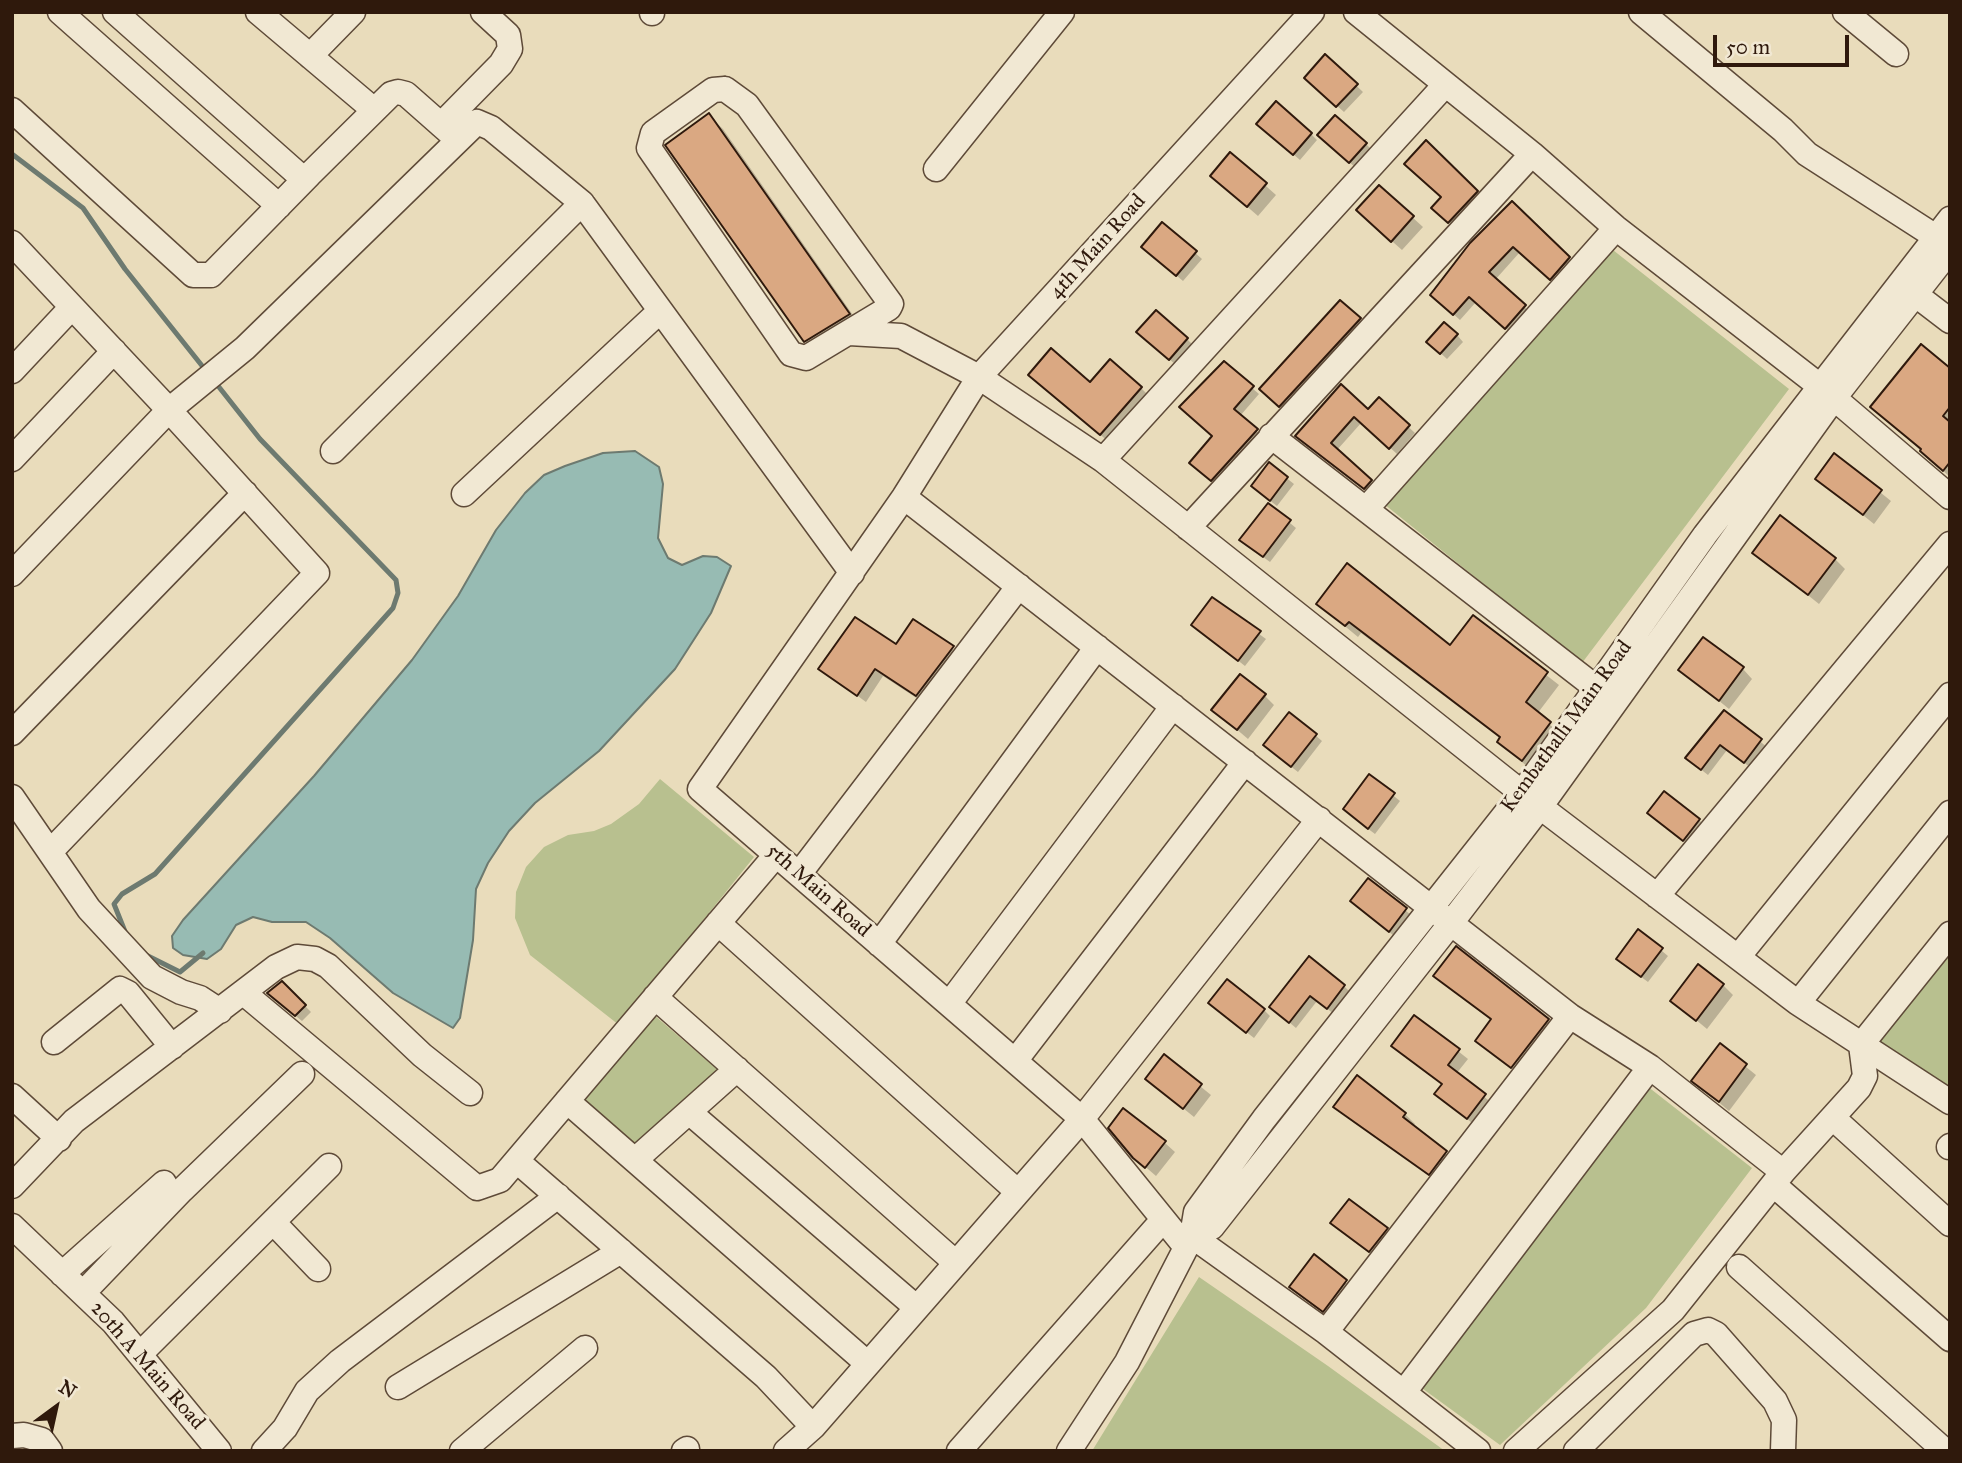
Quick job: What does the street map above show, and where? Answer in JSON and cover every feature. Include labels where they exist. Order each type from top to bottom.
[{"type":"street","points":[[60,12],[279,206]]},
{"type":"street","points":[[115,12],[294,171],[300,176],[309,175]]},
{"type":"street","points":[[258,12],[374,110]]},
{"type":"street","points":[[310,56],[353,12]]},
{"type":"street","points":[[12,574],[169,410],[244,348],[449,132],[510,49],[508,35],[483,12]]},
{"type":"street","points":[[936,169],[1062,12]]},
{"type":"street","name":"4th Main Road","points":[[904,497],[979,377],[1312,12]]},
{"type":"street","points":[[1356,12],[1532,154],[1616,228],[1827,393],[1950,497]]},
{"type":"street","points":[[1641,12],[1783,130],[1807,154],[1945,235]]},
{"type":"street","points":[[1845,12],[1896,54]]},
{"type":"street","points":[[1102,460],[1445,85]]},
{"type":"street","points":[[849,333],[889,308],[891,303],[740,97],[725,89],[713,90],[653,133],[649,148],[791,354],[806,358],[849,333],[901,336],[979,377],[1102,460],[1531,800],[1798,1003],[1950,1102]]},
{"type":"street","points":[[12,110],[193,275],[211,275],[391,93],[406,94],[449,132]]},
{"type":"street","points":[[449,132],[477,122],[483,123],[582,203],[852,573]]},
{"type":"street","points":[[1188,528],[1532,154]]},
{"type":"street","points":[[333,451],[582,203]]},
{"type":"street","points":[[1367,508],[1616,228]]},
{"type":"street","name":"Kembathalli Main Road","points":[[1069,1451],[1127,1362],[1189,1241],[1196,1212],[1264,1119],[1430,907],[1531,800],[1595,687],[1705,535],[1827,393],[1916,295],[1945,235]]},
{"type":"street","name":"Kembathalli Main Road","points":[[1189,1241],[1212,1227],[1451,923],[1531,800],[1945,235]]},
{"type":"street","points":[[12,243],[317,573],[50,852]]},
{"type":"street","points":[[1916,295],[1950,321]]},
{"type":"street","points":[[12,371],[72,307]]},
{"type":"street","points":[[464,494],[660,311]]},
{"type":"street","points":[[12,459],[114,351]]},
{"type":"street","points":[[1271,436],[1595,687]]},
{"type":"street","points":[[12,733],[245,493]]},
{"type":"street","points":[[904,497],[1570,1016],[1650,1067],[1779,1179],[1950,1339]]},
{"type":"street","name":"5th Main Road","points":[[904,497],[701,789],[1082,1119],[1162,1220],[1189,1241],[1326,1332],[1478,1451]]},
{"type":"street","points":[[1657,896],[1950,544]]},
{"type":"street","points":[[799,874],[1019,586]]},
{"type":"street","points":[[879,944],[1097,647]]},
{"type":"street","points":[[1738,957],[1950,695]]},
{"type":"street","points":[[949,1004],[1173,706]]},
{"type":"street","points":[[1015,1061],[1245,762]]},
{"type":"street","points":[[12,797],[89,909],[152,977],[181,992],[200,998],[220,1011]]},
{"type":"street","points":[[1798,1003],[1950,813]]},
{"type":"street","points":[[786,1451],[813,1427],[1082,1119],[1319,819]]},
{"type":"street","points":[[245,994],[477,1188],[500,1180],[776,855]]},
{"type":"street","points":[[718,923],[1018,1192]]},
{"type":"street","points":[[1516,1451],[1673,1310],[1779,1179],[1859,1088],[1865,1076],[1861,1045],[1950,934]]},
{"type":"street","points":[[12,1186],[74,1121],[245,994],[276,967],[297,957],[315,959],[328,966],[454,1083],[470,1093]]},
{"type":"street","points":[[54,1042],[120,989],[128,993],[172,1047]]},
{"type":"street","points":[[655,997],[956,1263]]},
{"type":"street","points":[[1326,1332],[1570,1016]]},
{"type":"street","points":[[1404,1392],[1650,1067]]},
{"type":"street","points":[[635,1160],[737,1069]]},
{"type":"street","points":[[83,1293],[182,1191],[302,1074]]},
{"type":"street","points":[[12,1096],[59,1139]]},
{"type":"street","points":[[567,1101],[868,1364]]},
{"type":"street","points":[[689,1112],[917,1308]]},
{"type":"street","points":[[1833,1118],[1950,1224]]},
{"type":"street","points":[[517,1161],[765,1377],[813,1427]]},
{"type":"street","points":[[140,1354],[329,1166]]},
{"type":"street","points":[[62,1274],[164,1183]]},
{"type":"street","points":[[264,1451],[285,1428],[307,1391],[340,1361],[558,1196]]},
{"type":"street","points":[[959,1451],[1162,1220]]},
{"type":"street","points":[[273,1222],[318,1269]]},
{"type":"street","name":"20th A Main Road","points":[[12,1226],[83,1293],[140,1354],[219,1451]]},
{"type":"street","points":[[398,1387],[621,1251]]},
{"type":"street","points":[[1739,1267],[1945,1451]]},
{"type":"street","points":[[1673,1310],[1694,1334]]},
{"type":"street","points":[[1576,1451],[1694,1334],[1708,1330],[1716,1334],[1775,1401],[1784,1420],[1783,1451]]},
{"type":"street","points":[[463,1451],[585,1348]]},
{"type":"street","points":[[12,1436],[24,1435],[41,1440],[50,1451]]},
{"type":"green space","points":[[1613,250],[1789,389],[1582,663],[1384,504]]},
{"type":"green space","points":[[660,779],[754,857],[619,1025],[530,955],[515,918],[516,892],[526,867],[544,847],[568,835],[594,831],[611,824],[639,804]]},
{"type":"green space","points":[[1950,954],[1950,1089],[1879,1043]]},
{"type":"green space","points":[[654,1015],[725,1076],[633,1151],[578,1103]]},
{"type":"green space","points":[[1647,1086],[1752,1168],[1646,1308],[1500,1445],[1419,1386]]},
{"type":"green space","points":[[1199,1277],[1328,1366],[1445,1451],[1092,1451]]},
{"type":"water","points":[[635,451],[659,467],[663,484],[658,538],[668,558],[682,565],[703,556],[717,557],[731,566],[711,613],[675,669],[599,751],[535,803],[509,831],[488,863],[476,889],[473,940],[460,1018],[453,1028],[393,993],[330,938],[306,922],[272,922],[253,917],[236,925],[221,949],[207,959],[183,955],[173,948],[172,936],[183,920],[314,776],[412,660],[458,596],[496,530],[525,493],[544,475],[565,466],[603,453]]},
{"type":"building","points":[[1325,54],[1358,84],[1336,107],[1304,78]]},
{"type":"building","points":[[1276,101],[1312,133],[1293,155],[1256,124]]},
{"type":"building","points":[[709,113],[850,314],[804,342],[665,145]]},
{"type":"building","points":[[1335,115],[1367,143],[1349,163],[1317,135]]},
{"type":"building","points":[[1426,140],[1478,191],[1448,223],[1431,208],[1441,197],[1404,164]]},
{"type":"building","points":[[1230,152],[1267,183],[1247,207],[1210,176]]},
{"type":"building","points":[[1379,185],[1414,216],[1391,242],[1356,210]]},
{"type":"building","points":[[1512,201],[1570,257],[1550,280],[1513,247],[1489,272],[1526,305],[1505,329],[1469,297],[1453,315],[1430,295],[1470,243]]},
{"type":"building","points":[[1162,222],[1197,251],[1176,276],[1141,247]]},
{"type":"building","points":[[1340,300],[1361,318],[1279,407],[1259,389]]},
{"type":"building","points":[[1156,310],[1188,338],[1169,360],[1136,332]]},
{"type":"building","points":[[1444,322],[1458,334],[1440,354],[1426,342]]},
{"type":"building","points":[[1921,344],[1950,368],[1950,407],[1943,416],[1950,422],[1950,462],[1943,471],[1870,407]]},
{"type":"building","points":[[1051,348],[1090,382],[1110,359],[1142,387],[1100,435],[1028,375]]},
{"type":"building","points":[[1224,361],[1254,386],[1234,409],[1258,429],[1211,481],[1189,463],[1212,436],[1179,407]]},
{"type":"building","points":[[1341,384],[1368,409],[1379,397],[1410,425],[1389,449],[1354,417],[1331,443],[1372,480],[1364,489],[1295,436]]},
{"type":"building","points":[[1834,453],[1882,490],[1863,515],[1815,479]]},
{"type":"building","points":[[1269,462],[1288,477],[1270,501],[1251,486]]},
{"type":"building","points":[[1268,503],[1291,520],[1263,557],[1239,540]]},
{"type":"building","points":[[1780,515],[1836,558],[1808,595],[1752,553]]},
{"type":"building","points":[[1347,563],[1450,645],[1473,615],[1548,672],[1526,702],[1551,722],[1522,761],[1497,742],[1500,737],[1349,622],[1345,626],[1316,604]]},
{"type":"building","points":[[1212,597],[1261,631],[1238,661],[1191,625]]},
{"type":"building","points":[[855,617],[896,644],[913,619],[954,646],[916,696],[875,669],[857,696],[818,669]]},
{"type":"building","points":[[1703,637],[1744,667],[1719,701],[1678,670]]},
{"type":"building","points":[[1240,674],[1266,694],[1237,730],[1211,710]]},
{"type":"building","points":[[1724,710],[1762,739],[1744,763],[1720,745],[1701,770],[1685,758]]},
{"type":"building","points":[[1289,712],[1317,734],[1291,767],[1263,745]]},
{"type":"building","points":[[1369,774],[1395,793],[1368,829],[1343,809]]},
{"type":"building","points":[[1664,791],[1700,819],[1683,841],[1647,813]]},
{"type":"building","points":[[1368,878],[1407,908],[1389,932],[1350,901]]},
{"type":"building","points":[[1638,929],[1663,948],[1641,977],[1616,959]]},
{"type":"building","points":[[1456,946],[1549,1019],[1511,1068],[1475,1041],[1491,1019],[1433,976]]},
{"type":"building","points":[[1309,956],[1345,985],[1327,1009],[1310,996],[1289,1023],[1269,1007]]},
{"type":"building","points":[[1698,964],[1724,984],[1696,1021],[1670,1001]]},
{"type":"building","points":[[1227,979],[1265,1009],[1246,1033],[1208,1003]]},
{"type":"building","points":[[282,981],[306,1005],[295,1016],[267,993]]},
{"type":"building","points":[[1414,1015],[1460,1049],[1448,1065],[1486,1094],[1467,1119],[1434,1094],[1442,1084],[1391,1046]]},
{"type":"building","points":[[1720,1043],[1747,1064],[1719,1102],[1691,1081]]},
{"type":"building","points":[[1164,1054],[1202,1084],[1183,1109],[1145,1079]]},
{"type":"building","points":[[1357,1075],[1406,1113],[1403,1117],[1447,1151],[1429,1175],[1333,1107]]},
{"type":"building","points":[[1123,1108],[1166,1141],[1145,1168],[1108,1128]]},
{"type":"building","points":[[1349,1199],[1388,1228],[1369,1252],[1330,1223]]},
{"type":"building","points":[[1314,1254],[1347,1280],[1323,1312],[1289,1287]]},
{"type":"waterway","points":[[12,154],[83,208],[125,269],[207,372]]},
{"type":"waterway","points":[[126,934],[114,904],[122,894],[155,874],[393,608],[398,593],[396,580],[260,439],[215,382]]},
{"type":"waterway","points":[[146,955],[180,972],[203,953]]}]
